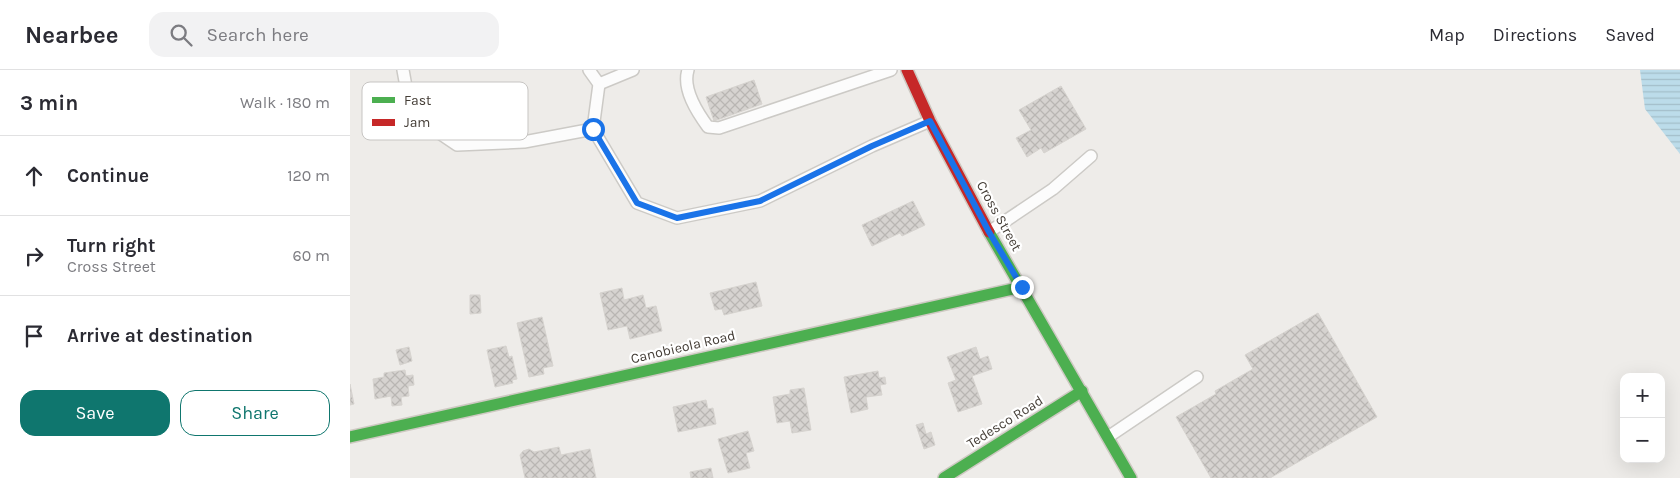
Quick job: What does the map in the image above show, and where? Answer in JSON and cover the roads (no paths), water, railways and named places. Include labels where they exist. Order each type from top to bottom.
[{"type":"street","name":"Cross Street","points":[[907,70],[930,121],[989,232],[1131,478]]},
{"type":"street","name":"Canobieola Road","points":[[350,437],[1022,287]]},
{"type":"street","name":"Tedesco Road","points":[[944,478],[1082,391]]},
{"type":"lane","points":[[589,70],[599,84],[593,129],[637,203],[677,218],[760,201],[872,146],[930,121]]},
{"type":"lane","points":[[599,84],[634,70]]},
{"type":"lane","points":[[688,70],[686,77],[694,107],[708,127],[719,128],[892,70]]},
{"type":"lane","points":[[450,140],[457,145],[524,142],[593,129]]},
{"type":"lane","points":[[989,232],[1053,189],[1091,156]]},
{"type":"lane","points":[[1108,437],[1197,377]]},
{"type":"water","points":[[1640,70],[1680,70],[1680,154],[1645,109]]}]
